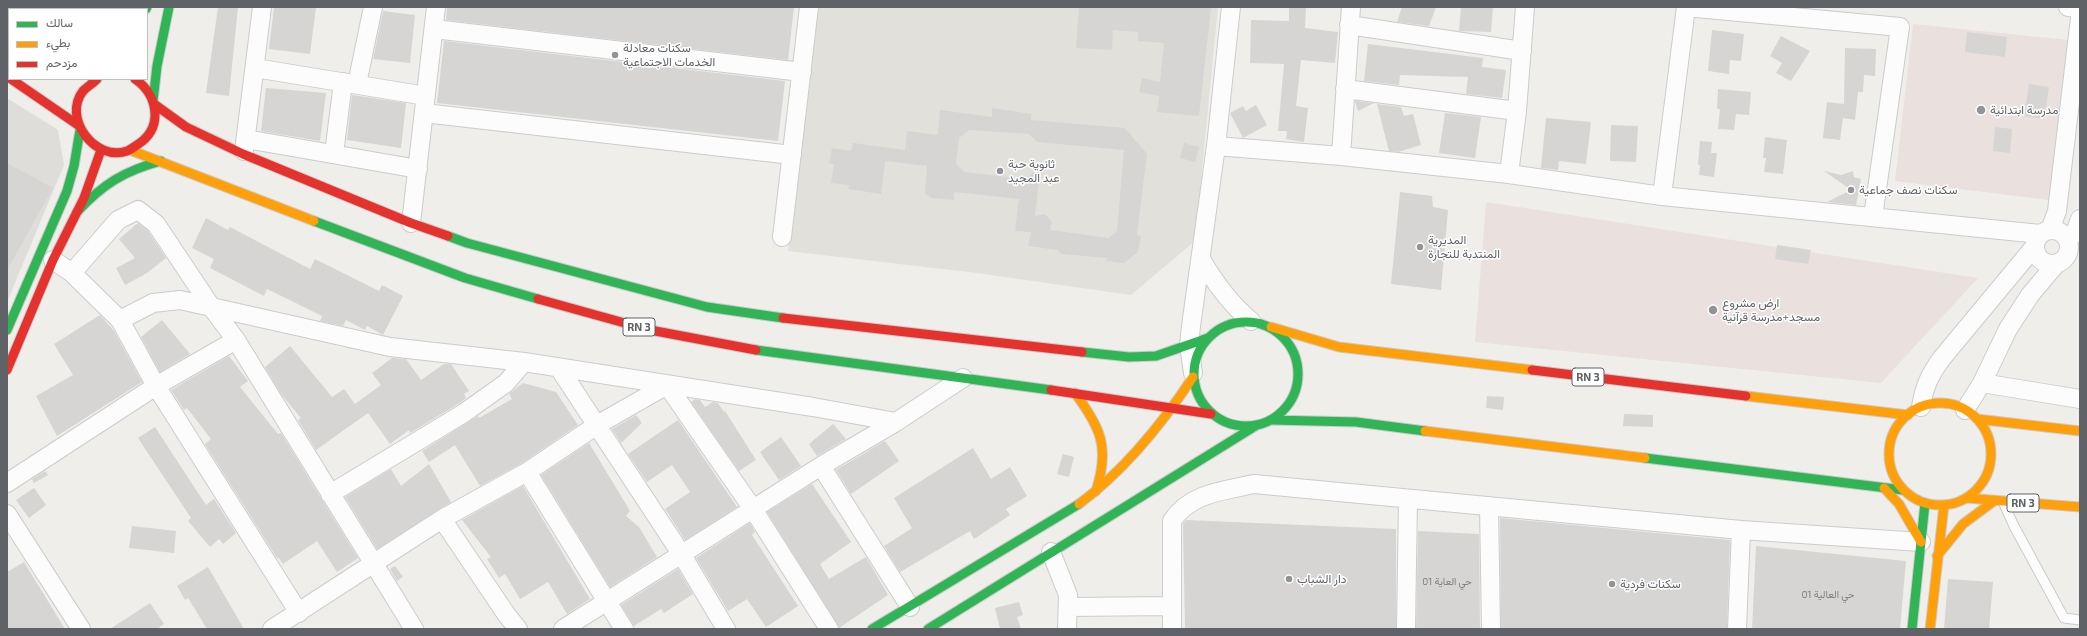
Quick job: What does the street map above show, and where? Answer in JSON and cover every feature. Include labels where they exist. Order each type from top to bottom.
[{"type":"main road","points":[[12,80],[79,127],[93,145],[102,150],[120,152],[130,150],[145,140],[151,132],[155,113],[154,102],[157,66],[169,7]]},
{"type":"main road","points":[[7,330],[67,191],[74,166],[79,127],[76,112],[79,99],[85,88],[96,80]]},
{"type":"main road","points":[[136,80],[147,89],[154,102],[186,126],[245,146],[411,223],[467,243],[707,306],[760,315],[1129,357],[1156,356],[1208,338]]},
{"type":"main road","points":[[7,370],[53,260],[77,212],[102,150]]},
{"type":"main road","name":"RN 3","points":[[130,150],[401,255],[458,275],[650,330],[763,351],[1075,393],[1211,414]]},
{"type":"main road","points":[[77,212],[106,183],[128,171],[161,161]]},
{"type":"main road","points":[[1272,420],[1284,410],[1293,396],[1298,381],[1298,365],[1293,350],[1284,337],[1271,328],[1251,321],[1235,322],[1220,328],[1208,338],[1200,348],[1195,360],[1193,375],[1196,391],[1202,404],[1211,414],[1225,422],[1241,426],[1256,425],[1272,420],[1356,422],[1903,490]]},
{"type":"main road","name":"RN 3","points":[[1271,328],[1321,343],[1356,349],[1914,411]]},
{"type":"main road","points":[[872,629],[1059,517],[1096,491],[1122,466],[1172,408],[1193,375]]},
{"type":"main road","points":[[1075,393],[1094,419],[1102,436],[1104,454],[1102,473],[1096,491]]},
{"type":"main road","points":[[1971,415],[1985,432],[1990,446],[1990,461],[1986,475],[1978,488],[1966,498],[1944,505],[1925,503],[1913,498],[1903,490],[1894,476],[1889,460],[1890,443],[1894,433],[1914,411],[1936,404],[1951,405],[1971,415],[2080,431]]},
{"type":"main road","points":[[928,629],[1256,425]]},
{"type":"main road","points":[[1884,488],[1899,504],[1921,542]]},
{"type":"main road","name":"RN 3","points":[[1966,498],[2080,507]]},
{"type":"main road","points":[[1937,556],[1963,524],[1999,501]]},
{"type":"main road","points":[[1912,629],[1925,503]]},
{"type":"main road","points":[[1930,629],[1937,556],[1944,505]]},
{"type":"street","points":[[262,7],[245,146],[334,154],[418,169]]},
{"type":"street","points":[[334,154],[350,83],[373,7]]},
{"type":"street","points":[[411,223],[434,28],[434,7]]},
{"type":"street","points":[[782,237],[809,7]]},
{"type":"street","points":[[1193,375],[1189,344],[1216,146],[1232,7]]},
{"type":"street","points":[[1341,156],[1351,7]]},
{"type":"street","points":[[1509,174],[1517,110],[1525,7]]},
{"type":"street","points":[[1662,196],[1686,7],[1900,27],[1873,217]]},
{"type":"street","points":[[2068,7],[2080,8]]},
{"type":"street","points":[[1914,411],[1930,374],[2042,237],[2057,212],[2080,18]]},
{"type":"street","points":[[1349,26],[1522,51]]},
{"type":"street","points":[[434,28],[802,72]]},
{"type":"street","points":[[255,68],[350,83],[425,105],[792,155]]},
{"type":"street","points":[[1345,89],[1517,110]]},
{"type":"street","points":[[1216,146],[1341,156],[1509,174],[1662,196],[1873,217],[2042,237],[2060,232],[2072,243]]},
{"type":"street","points":[[72,273],[118,220],[138,210],[156,224],[212,308],[236,340],[414,629]]},
{"type":"street","points":[[1971,415],[1982,383],[2008,329],[2030,295],[2057,263],[2066,256],[2080,219]]},
{"type":"street","points":[[2042,237],[2037,256],[2040,260],[2052,264],[2057,263]]},
{"type":"street","points":[[1201,259],[1221,291],[1251,321]]},
{"type":"street","points":[[53,260],[72,273],[120,320],[156,386],[299,613]]},
{"type":"street","points":[[120,320],[153,303],[180,300],[390,347],[524,362],[813,407],[896,422]]},
{"type":"street","points":[[7,483],[156,386],[236,340]]},
{"type":"street","points":[[330,494],[464,413],[506,383],[524,362]]},
{"type":"street","points":[[560,368],[682,555],[726,629]]},
{"type":"street","points":[[563,629],[821,466],[896,422],[963,378]]},
{"type":"street","points":[[1982,383],[2080,399]]},
{"type":"street","points":[[272,629],[299,613],[442,519],[527,472],[597,425],[668,385]]},
{"type":"street","points":[[668,385],[753,509],[829,629]]},
{"type":"street","points":[[821,466],[910,607]]},
{"type":"street","points":[[527,472],[624,629]]},
{"type":"street","points":[[1172,629],[1172,521],[1179,510],[1203,495],[1254,484],[1408,500],[1489,506],[1741,530],[1921,542]]},
{"type":"street","points":[[1406,629],[1408,500]]},
{"type":"street","points":[[1489,506],[1491,629]]},
{"type":"street","points":[[7,514],[81,629]]},
{"type":"street","points":[[442,519],[506,614],[518,629]]},
{"type":"street","points":[[1737,629],[1741,530]]},
{"type":"street","points":[[1051,552],[1068,595],[1068,629]]},
{"type":"street","points":[[1068,607],[1172,606]]},
{"type":"lane","points":[[1999,501],[2064,618],[2080,620]]},
{"type":"shaded area","name":"ثانوية حبة عبد المجيد","points":[[819,7],[1218,7],[1195,241],[1131,295],[977,273],[788,251]]},
{"type":"shaded area","name":"مدرسة ابتدائية","points":[[1913,24],[2068,40],[2049,200],[1895,181]]},
{"type":"shaded area","points":[[7,98],[58,130],[64,165],[7,302]]},
{"type":"shaded area","name":"ارض مشروع مسجد+مدرسة قرآنية","points":[[1486,202],[1978,278],[1881,383],[1475,342]]},
{"type":"building","points":[[218,7],[238,7],[229,96],[206,93]]},
{"type":"building","points":[[274,7],[316,7],[310,54],[269,49]]},
{"type":"building","points":[[447,7],[794,7],[788,60],[446,20]]},
{"type":"building","points":[[1079,7],[1211,7],[1199,116],[1157,112],[1159,96],[1139,92],[1142,78],[1160,82],[1164,43],[1138,41],[1138,32],[1113,30],[1112,50],[1076,48]]},
{"type":"building","points":[[1289,7],[1306,7],[1305,28],[1338,32],[1335,63],[1301,60],[1296,106],[1308,108],[1304,142],[1286,139],[1287,131],[1278,131],[1284,64],[1250,63],[1251,20],[1289,21]]},
{"type":"building","points":[[1402,7],[1436,7],[1429,26],[1397,22]]},
{"type":"building","points":[[1461,7],[1493,7],[1491,32],[1459,31]]},
{"type":"building","points":[[383,11],[415,15],[410,63],[373,59]]},
{"type":"building","points":[[1712,30],[1744,34],[1741,61],[1730,60],[1729,74],[1708,71]]},
{"type":"building","points":[[1967,32],[2007,37],[2005,57],[1965,52]]},
{"type":"building","points":[[1781,36],[1810,51],[1791,81],[1776,73],[1782,63],[1770,56]]},
{"type":"building","points":[[444,41],[785,81],[778,141],[437,103]]},
{"type":"building","points":[[1368,44],[1483,58],[1482,67],[1506,70],[1502,98],[1466,94],[1468,77],[1400,75],[1399,85],[1364,81]]},
{"type":"building","points":[[1845,48],[1876,49],[1875,76],[1864,75],[1863,92],[1858,92],[1855,120],[1843,118],[1840,140],[1823,138],[1827,102],[1844,104]]},
{"type":"building","points":[[2029,84],[2049,87],[2044,119],[2024,116]]},
{"type":"building","points":[[266,88],[326,93],[320,141],[261,131]]},
{"type":"building","points":[[1718,89],[1751,92],[1749,115],[1736,114],[1734,130],[1718,129],[1720,109],[1717,109]]},
{"type":"building","points":[[352,95],[406,103],[401,148],[347,140]]},
{"type":"building","points":[[1355,101],[1374,103],[1358,111]]},
{"type":"building","points":[[1377,104],[1401,107],[1404,116],[1413,114],[1421,145],[1398,152],[1389,151]]},
{"type":"building","points":[[1256,105],[1267,125],[1243,138],[1230,113],[1243,106],[1246,111]]},
{"type":"building","points":[[992,108],[1031,114],[1031,120],[1125,128],[1147,154],[1137,235],[1141,236],[1138,252],[1124,263],[1107,261],[1107,258],[1061,254],[1058,250],[1028,246],[1031,232],[1015,231],[1019,199],[954,192],[954,200],[931,198],[925,193],[927,166],[885,161],[881,194],[848,189],[849,185],[831,183],[834,164],[829,164],[832,148],[851,151],[853,143],[905,150],[907,131],[938,135],[940,110],[992,117]],"holes":[[[969,130],[1029,134],[1037,142],[1124,150],[1117,231],[1109,238],[1050,230],[1052,222],[1045,214],[1035,216],[1041,164],[1026,179],[964,172],[956,164],[959,138]]]},
{"type":"building","points":[[1445,113],[1481,117],[1475,158],[1439,153]]},
{"type":"building","points":[[1546,118],[1591,122],[1586,164],[1559,161],[1558,170],[1541,168]]},
{"type":"building","points":[[1611,125],[1638,126],[1636,162],[1610,161]]},
{"type":"building","points":[[1995,127],[2012,129],[2010,153],[1993,151]]},
{"type":"building","points":[[1765,137],[1787,140],[1783,174],[1764,172],[1766,158],[1763,158]]},
{"type":"building","points":[[1700,141],[1712,142],[1711,153],[1717,153],[1714,177],[1699,175],[1700,165],[1698,165]]},
{"type":"building","points":[[1184,143],[1199,147],[1195,162],[1180,158]]},
{"type":"building","points":[[7,163],[53,188],[7,270]]},
{"type":"building","name":"سكنات نصف جماعية","points":[[1824,171],[1841,175],[1853,171],[1854,177],[1861,179],[1856,205],[1827,202],[1851,190]]},
{"type":"building","name":"المديرية المنتدبة للتجارة","points":[[1400,192],[1432,196],[1433,207],[1448,210],[1441,290],[1391,284]]},
{"type":"building","points":[[206,218],[228,230],[230,227],[310,269],[315,259],[379,291],[382,285],[403,296],[383,335],[367,326],[365,330],[346,320],[343,326],[320,321],[322,316],[267,289],[264,296],[210,268],[214,259],[192,248]]},
{"type":"building","points":[[138,223],[148,231],[166,258],[147,273],[125,285],[116,268],[135,258],[119,239]]},
{"type":"building","points":[[1777,245],[1811,250],[1808,264],[1775,259]]},
{"type":"building","points":[[100,315],[114,331],[142,382],[57,436],[36,396],[73,375],[54,344]]},
{"type":"building","points":[[162,320],[190,354],[160,372],[141,337]]},
{"type":"building","points":[[290,346],[332,397],[344,389],[355,404],[381,385],[372,373],[392,358],[406,359],[421,380],[444,364],[451,364],[469,391],[464,394],[466,398],[458,404],[410,433],[409,430],[390,444],[368,413],[316,450],[298,420],[301,418],[281,394],[265,367]]},
{"type":"building","points":[[229,356],[248,381],[240,387],[278,434],[281,433],[358,558],[337,572],[317,541],[283,564],[278,557],[277,558],[205,444],[211,439],[187,408],[184,410],[171,390]]},
{"type":"building","points":[[523,383],[556,392],[578,425],[522,463],[480,486],[455,445],[429,462],[422,451],[478,416],[479,418],[512,399],[509,394]]},
{"type":"building","points":[[1487,396],[1504,397],[1503,410],[1486,408]]},
{"type":"building","points":[[695,399],[700,400],[705,407],[713,402],[718,403],[724,412],[725,411],[756,460],[739,471],[691,402]]},
{"type":"building","points":[[1624,414],[1653,415],[1653,427],[1623,426]]},
{"type":"building","points":[[636,415],[642,423],[621,443],[612,429]]},
{"type":"building","points":[[678,420],[737,507],[685,540],[665,509],[690,492],[672,465],[647,482],[628,454]]},
{"type":"building","points":[[833,424],[846,439],[817,456],[809,444]]},
{"type":"building","points":[[155,427],[206,505],[214,499],[236,533],[223,544],[219,539],[210,547],[188,521],[191,518],[138,438]]},
{"type":"building","points":[[781,437],[801,466],[779,480],[760,452]]},
{"type":"building","points":[[885,441],[899,461],[851,494],[836,470]]},
{"type":"building","points":[[589,443],[630,511],[626,516],[639,527],[657,557],[610,587],[541,475]]},
{"type":"building","points":[[973,448],[991,479],[1010,467],[1027,496],[1006,509],[1010,515],[974,539],[970,531],[900,572],[884,546],[912,528],[894,498]]},
{"type":"building","points":[[1063,454],[1074,457],[1069,477],[1057,474]]},
{"type":"building","points":[[429,464],[451,502],[377,549],[345,497],[391,469],[401,486]]},
{"type":"building","points":[[45,471],[48,475],[34,483],[32,479]]},
{"type":"building","points":[[812,484],[851,542],[820,564],[829,579],[866,557],[888,595],[839,628],[767,512]]},
{"type":"building","points":[[523,486],[590,599],[567,614],[548,582],[520,599],[505,574],[499,578],[487,559],[491,557],[462,520]]},
{"type":"building","points":[[34,488],[46,505],[29,518],[16,500]]},
{"type":"building","name":"سكنات فردية","points":[[1500,518],[1730,540],[1727,629],[1501,629]]},
{"type":"building","name":"دار الشباب","points":[[1186,520],[1396,529],[1396,629],[1185,629],[1183,524]]},
{"type":"building","points":[[750,523],[755,532],[752,535],[798,606],[766,627],[747,599],[728,611],[696,558]]},
{"type":"building","points":[[132,526],[176,531],[174,553],[129,548]]},
{"type":"building","points":[[1418,531],[1479,534],[1480,629],[1416,629]]},
{"type":"building","points":[[1756,546],[1906,561],[1900,629],[1752,629]]},
{"type":"building","points":[[24,562],[65,629],[7,629],[7,572]]},
{"type":"building","points":[[395,566],[403,577],[397,581],[390,569]]},
{"type":"building","points":[[208,567],[244,629],[207,629],[188,598],[185,600],[177,586]]},
{"type":"building","points":[[678,569],[693,594],[664,613],[661,609],[634,626],[621,605]]},
{"type":"building","points":[[1948,579],[1993,582],[1989,629],[1944,629]]},
{"type":"building","points":[[1019,602],[1023,615],[1017,617],[1021,629],[1000,629],[995,608]]},
{"type":"building","points":[[150,603],[164,624],[157,629],[110,629]]},
{"type":"traffic: fast","points":[[153,101],[157,66],[169,7]]},
{"type":"traffic: fast","points":[[7,330],[67,191],[74,166],[80,130]]},
{"type":"traffic: fast","points":[[77,212],[105,186],[136,169],[161,161]]},
{"type":"traffic: fast","points":[[314,221],[465,278],[538,299]]},
{"type":"traffic: fast","points":[[448,236],[467,243],[707,307],[783,318]]},
{"type":"traffic: fast","points":[[1246,322],[1266,326],[1275,330],[1283,337],[1290,345],[1294,354],[1298,374],[1294,394],[1290,403],[1283,411],[1275,418],[1266,422],[1246,426],[1226,422],[1217,418],[1209,411],[1202,403],[1198,394],[1194,374],[1198,354],[1202,345],[1209,337],[1217,330],[1226,326],[1246,322]]},
{"type":"traffic: fast","points":[[1082,352],[1129,357],[1156,356],[1208,338]]},
{"type":"traffic: fast","points":[[756,350],[1051,390]]},
{"type":"traffic: fast","points":[[1272,420],[1356,422],[1425,431]]},
{"type":"traffic: fast","points":[[928,629],[1257,425]]},
{"type":"traffic: fast","points":[[1645,458],[1903,490]]},
{"type":"traffic: fast","points":[[1912,629],[1925,503]]},
{"type":"traffic: fast","points":[[872,629],[1079,504]]},
{"type":"traffic: slow","points":[[130,150],[314,221]]},
{"type":"traffic: slow","points":[[1271,327],[1339,347],[1532,370]]},
{"type":"traffic: slow","points":[[1079,504],[1096,491],[1142,445],[1169,412],[1193,377]]},
{"type":"traffic: slow","points":[[1075,393],[1084,405],[1097,428],[1100,439],[1102,462],[1096,491]]},
{"type":"traffic: slow","points":[[1746,396],[1908,415]]},
{"type":"traffic: slow","points":[[1940,403],[1959,407],[1976,418],[1987,435],[1991,454],[1987,473],[1976,490],[1959,501],[1940,505],[1921,501],[1904,490],[1893,473],[1889,454],[1893,435],[1904,418],[1921,407],[1940,403]]},
{"type":"traffic: slow","points":[[1977,419],[2080,431]]},
{"type":"traffic: slow","points":[[1425,431],[1645,458]]},
{"type":"traffic: slow","points":[[1884,488],[1899,504],[1921,542]]},
{"type":"traffic: slow","points":[[1966,498],[2080,507]]},
{"type":"traffic: slow","points":[[1937,556],[1963,524],[1994,501]]},
{"type":"traffic: slow","points":[[1930,629],[1944,505]]},
{"type":"traffic: jam","points":[[12,80],[78,125]]},
{"type":"traffic: jam","points":[[96,80],[83,91],[78,102],[77,113],[79,125],[93,144],[104,150],[115,153],[128,151],[141,142],[148,136],[154,124],[155,109],[150,94],[136,80]]},
{"type":"traffic: jam","points":[[154,104],[186,127],[243,154],[411,223],[448,236]]},
{"type":"traffic: jam","points":[[7,370],[53,260],[84,198],[101,150]]},
{"type":"traffic: jam","points":[[538,299],[650,330],[756,350]]},
{"type":"traffic: jam","points":[[783,318],[1082,352]]},
{"type":"traffic: jam","points":[[1532,370],[1746,396]]},
{"type":"traffic: jam","points":[[1051,390],[1211,414]]},
{"type":"place","name":"سكنات معادلة الخدمات الاجتماعية","points":[[615,55]]},
{"type":"place","name":"مدرسة ابتدائية","points":[[1981,110]]},
{"type":"place","name":"ثانوية حبة عبد المجيد","points":[[1000,171]]},
{"type":"place","name":"سكنات نصف جماعية","points":[[1851,190]]},
{"type":"place","name":"المديرية المنتدبة للتجارة","points":[[1420,247]]},
{"type":"place","name":"ارض مشروع مسجد+مدرسة قرآنية","points":[[1713,310]]},
{"type":"place","name":"دار الشباب","points":[[1289,579]]},
{"type":"place","name":"سكنات فردية","points":[[1612,584]]}]
